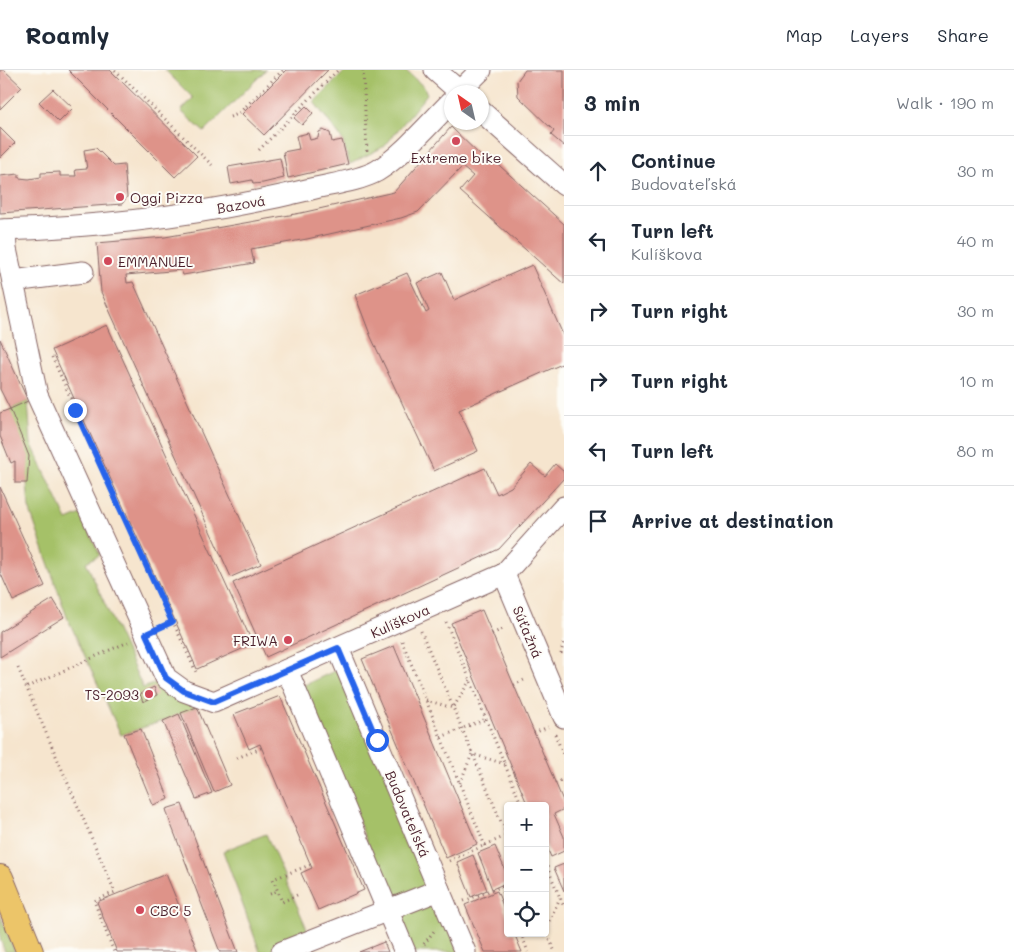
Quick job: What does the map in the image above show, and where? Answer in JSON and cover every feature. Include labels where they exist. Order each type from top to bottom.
[{"type":"main road","points":[[0,878],[30,952]]},
{"type":"street","points":[[435,70],[451,85]]},
{"type":"street","points":[[466,85],[481,70]]},
{"type":"street","name":"Bazová","points":[[2,230],[120,222],[205,211],[264,200],[371,174],[392,159],[444,109]]},
{"type":"street","points":[[489,118],[564,186]]},
{"type":"street","points":[[2,230],[37,395],[146,634]]},
{"type":"street","points":[[13,281],[83,272]]},
{"type":"street","name":"Kulíškova","points":[[146,634],[166,678],[184,691],[214,702],[504,574],[564,507]]},
{"type":"street","name":"Súťažná","points":[[504,574],[558,722]]},
{"type":"street","name":"Budovateľská","points":[[338,648],[465,952]]},
{"type":"street","points":[[288,670],[405,952]]},
{"type":"street","points":[[282,952],[439,890]]},
{"type":"path","points":[[115,70],[212,165]]},
{"type":"path","points":[[230,117],[238,114],[283,70]]},
{"type":"path","points":[[259,150],[338,70]]},
{"type":"path","points":[[363,70],[367,161]]},
{"type":"path","points":[[53,361],[196,672]]},
{"type":"path","points":[[68,413],[75,410]]},
{"type":"path","points":[[112,511],[120,507]]},
{"type":"path","points":[[414,615],[504,829]]},
{"type":"path","points":[[443,615],[520,802]]},
{"type":"path","points":[[27,686],[172,622]]},
{"type":"path","points":[[492,634],[510,626]]},
{"type":"path","points":[[399,634],[485,846]]},
{"type":"path","points":[[561,654],[564,640]]},
{"type":"path","points":[[18,668],[115,892],[94,901],[113,945],[114,952]]},
{"type":"path","points":[[514,685],[531,676]]},
{"type":"path","points":[[453,708],[470,680]]},
{"type":"path","points":[[426,700],[453,708]]},
{"type":"path","points":[[441,737],[486,719]]},
{"type":"path","points":[[534,733],[558,722]]},
{"type":"path","points":[[238,758],[261,748]]},
{"type":"path","points":[[472,754],[505,764]]},
{"type":"path","points":[[460,784],[472,754]]},
{"type":"path","points":[[555,783],[564,779]]},
{"type":"path","points":[[430,868],[504,837]]},
{"type":"path","points":[[297,895],[282,902],[273,879],[310,864]]},
{"type":"path","points":[[549,872],[564,908]]},
{"type":"path","points":[[449,913],[453,906],[504,886]]},
{"type":"path","points":[[501,887],[504,893]]},
{"type":"path","points":[[270,894],[278,891]]},
{"type":"path","points":[[549,921],[560,898]]},
{"type":"path","points":[[522,937],[528,952]]},
{"type":"path","points":[[548,937],[555,952]]},
{"type":"green space","points":[[165,70],[266,70],[204,132],[181,111],[193,98]]},
{"type":"green space","points":[[346,70],[405,70],[424,87],[427,94],[385,146],[350,164],[342,139],[314,102]]},
{"type":"green space","points":[[28,401],[31,443],[67,520],[81,514],[100,555],[86,562],[143,688],[158,682],[165,693],[197,707],[121,735],[67,617],[29,508],[27,483],[10,409]]},
{"type":"green space","points":[[341,668],[459,952],[413,952],[302,686]]},
{"type":"green space","points":[[266,834],[317,952],[260,952],[223,851]]},
{"type":"green space","points":[[0,915],[15,952],[5,952],[0,939]]},
{"type":"building","points":[[0,70],[4,70],[22,87],[0,109]]},
{"type":"building","points":[[68,70],[110,70],[197,156],[175,177]]},
{"type":"building","points":[[286,70],[328,70],[264,135],[242,114]]},
{"type":"building","points":[[525,70],[564,70],[564,146],[551,135],[554,131],[518,96],[517,81]]},
{"type":"building","points":[[53,89],[73,108],[59,122],[39,102]]},
{"type":"building","points":[[306,106],[313,113],[302,125],[294,118]]},
{"type":"building","points":[[0,128],[15,143],[0,158]]},
{"type":"building","points":[[323,130],[330,133],[332,142],[342,140],[348,164],[288,178],[283,152],[299,149],[296,136],[308,133],[310,140],[318,138],[319,132]]},
{"type":"building","points":[[448,130],[454,130],[486,161],[490,157],[564,224],[564,284],[460,191],[473,176],[462,167],[418,212],[401,218],[307,239],[251,249],[254,263],[183,275],[181,270],[126,275],[127,283],[133,282],[261,564],[231,577],[101,292],[97,243],[165,237],[301,213],[394,192]]},
{"type":"building","points":[[96,148],[114,166],[124,165],[127,197],[122,204],[0,213],[0,176],[19,174],[19,178],[29,179],[41,177],[41,173],[60,172],[60,176],[76,176],[75,170],[87,169],[84,150]]},
{"type":"building","points":[[280,158],[284,178],[263,183],[253,184],[252,180],[231,184],[228,167]]},
{"type":"building","points":[[532,265],[564,337],[564,363],[459,410],[478,451],[434,471],[371,337],[355,295],[407,273],[426,313],[429,311],[417,283],[442,272],[454,300]]},
{"type":"building","points":[[107,325],[253,644],[197,669],[52,350]]},
{"type":"building","points":[[0,339],[28,401],[10,409],[0,389]]},
{"type":"building","points":[[10,409],[29,456],[27,483],[15,483],[15,461],[11,463],[0,436],[0,413]]},
{"type":"building","points":[[531,464],[545,476],[555,464],[564,472],[564,478],[499,549],[266,657],[233,583],[485,468],[497,494],[511,487]]},
{"type":"building","points":[[0,487],[45,586],[13,601],[0,572]]},
{"type":"building","points":[[53,599],[64,617],[0,657],[0,632]]},
{"type":"building","points":[[482,610],[564,803],[564,809],[554,814],[564,837],[564,851],[551,857],[549,852],[549,802],[526,802],[451,623]]},
{"type":"building","points":[[394,646],[477,844],[446,858],[362,659]]},
{"type":"building","name":"TS-2093","points":[[154,687],[157,695],[143,702],[140,694]]},
{"type":"building","points":[[280,696],[364,890],[318,910],[301,873],[312,868],[260,744],[249,749],[234,714]]},
{"type":"building","points":[[197,707],[230,785],[214,792],[181,713]]},
{"type":"building","points":[[179,714],[212,793],[196,799],[163,721]]},
{"type":"building","points":[[141,729],[169,799],[153,805],[124,734]]},
{"type":"building","points":[[182,804],[238,952],[220,952],[169,819],[166,809]]},
{"type":"building","points":[[495,846],[504,867],[504,884],[492,889],[478,853]]},
{"type":"building","points":[[473,855],[487,890],[471,897],[457,862]]},
{"type":"building","points":[[564,864],[564,891],[554,868]]},
{"type":"building","name":"CBC 5","points":[[166,874],[198,952],[117,952],[97,902]]},
{"type":"building","points":[[497,891],[504,908],[504,937],[516,937],[522,952],[485,952],[465,905]]},
{"type":"building","points":[[384,942],[388,952],[359,952]]},
{"type":"place","name":"Extreme bike","points":[[456,141]]},
{"type":"place","name":"Oggi Pizza","points":[[120,197]]},
{"type":"place","name":"EMMANUEL","points":[[108,261]]},
{"type":"place","name":"FRIWA","points":[[288,640]]},
{"type":"place","name":"TS-2093","points":[[149,694]]},
{"type":"place","name":"CBC 5","points":[[140,910]]},
{"type":"route","points":[[75,410],[172,622],[146,634],[166,678],[184,691],[214,702],[338,648],[377,740]]}]
